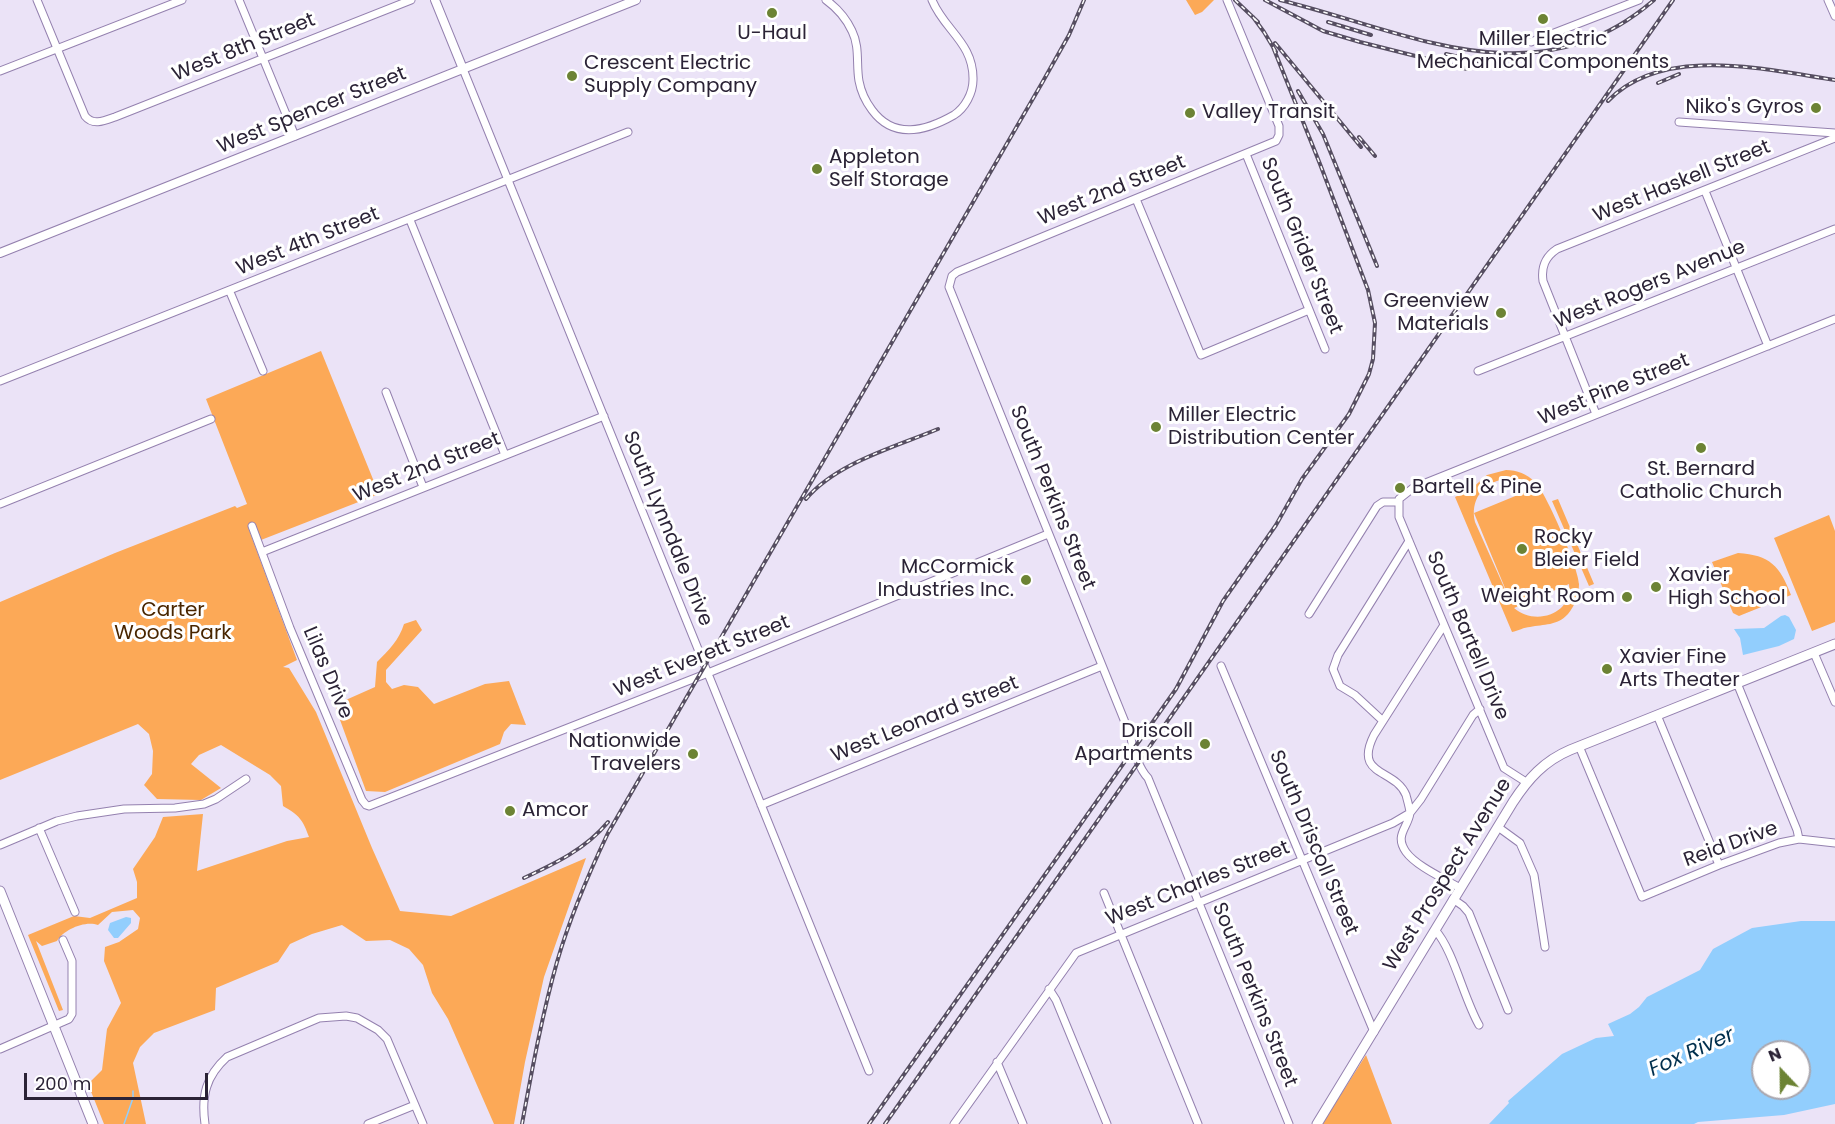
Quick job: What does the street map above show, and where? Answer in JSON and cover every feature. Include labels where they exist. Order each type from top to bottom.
[{"type":"main road","name":"West Prospect Avenue","points":[[1317,1124],[1526,782],[1547,762],[1579,746],[1835,644]]},
{"type":"main road","points":[[0,891],[93,1124]]},
{"type":"street","points":[[37,0],[57,49]]},
{"type":"street","points":[[0,71],[182,0]]},
{"type":"street","points":[[239,0],[295,136]]},
{"type":"street","name":"West 8th Street","points":[[57,49],[81,108],[89,121],[102,122],[411,0]]},
{"type":"street","name":"South Lynndale Drive","points":[[435,0],[869,1071]]},
{"type":"street","name":"West Spencer Street","points":[[0,253],[636,0]]},
{"type":"street","points":[[826,0],[837,9],[852,31],[857,46],[859,82],[870,108],[883,123],[892,128],[910,130],[936,123],[958,112],[969,97],[973,82],[971,62],[965,46],[939,15],[932,0]]},
{"type":"street","name":"West 2nd Street","points":[[957,272],[1269,145],[1277,139],[1278,126],[1227,0]]},
{"type":"street","points":[[1531,42],[1639,0]]},
{"type":"street","points":[[1828,0],[1835,16]]},
{"type":"street","points":[[1679,122],[1835,133]]},
{"type":"street","name":"West 4th Street","points":[[0,381],[628,132]]},
{"type":"street","name":"West Haskell Street","points":[[1565,336],[1542,273],[1545,261],[1557,249],[1835,138]]},
{"type":"street","name":"South Grider Street","points":[[1246,154],[1325,349]]},
{"type":"street","points":[[1705,191],[1768,346]]},
{"type":"street","points":[[1136,199],[1201,355],[1309,310]]},
{"type":"street","points":[[410,220],[505,455]]},
{"type":"street","name":"West Rogers Avenue","points":[[1478,371],[1835,229]]},
{"type":"street","name":"South Perkins Street","points":[[957,272],[949,281],[950,291],[1131,737],[1137,758],[1148,778],[1289,1124]]},
{"type":"street","points":[[230,291],[262,371]]},
{"type":"street","name":"West Pine Street","points":[[1398,502],[1405,492],[1835,319]]},
{"type":"street","points":[[1565,336],[1596,414]]},
{"type":"street","points":[[386,392],[423,487]]},
{"type":"street","name":"West 2nd Street","points":[[262,552],[604,416]]},
{"type":"street","points":[[0,504],[211,419]]},
{"type":"street","points":[[1309,614],[1377,506],[1383,502],[1398,502]]},
{"type":"street","name":"South Bartell Drive","points":[[1398,502],[1399,517],[1504,768],[1526,782]]},
{"type":"street","name":"Lilas Drive","points":[[252,526],[290,628],[366,805]]},
{"type":"street","name":"West Everett Street","points":[[366,805],[379,802],[708,673],[1048,534]]},
{"type":"street","points":[[1383,721],[1354,695],[1340,686],[1333,669],[1338,655],[1409,541]]},
{"type":"street","points":[[1444,625],[1370,744],[1370,760],[1376,771],[1403,790],[1406,795],[1410,813],[1402,830],[1401,841],[1404,850],[1416,861],[1460,888]]},
{"type":"street","points":[[1815,653],[1835,702]]},
{"type":"street","name":"West Leonard Street","points":[[761,805],[1102,666]]},
{"type":"street","name":"South Driscoll Street","points":[[1221,666],[1374,1032]]},
{"type":"street","points":[[1737,683],[1799,839]]},
{"type":"street","name":"West Charles Street","points":[[954,1124],[1076,952],[1393,823],[1410,813],[1421,800],[1473,715],[1480,709]]},
{"type":"street","points":[[1657,715],[1719,865]]},
{"type":"street","name":"Reid Drive","points":[[1579,746],[1642,897],[1765,848],[1799,839],[1835,843]]},
{"type":"street","points":[[0,845],[39,828],[92,813],[204,804],[216,799],[246,779]]},
{"type":"street","points":[[1498,827],[1520,843],[1534,875],[1545,947]]},
{"type":"street","points":[[39,828],[75,912]]},
{"type":"street","points":[[1104,893],[1198,1124]]},
{"type":"street","points":[[1453,899],[1464,906],[1468,913],[1508,1010]]},
{"type":"street","points":[[1435,930],[1443,940],[1465,998],[1479,1025]]},
{"type":"street","points":[[0,1048],[54,1026],[72,1014],[72,961],[63,940]]},
{"type":"street","points":[[1049,989],[1056,1000],[1107,1124]]},
{"type":"street","points":[[205,1124],[206,1086],[216,1069],[227,1057],[320,1018],[333,1016],[357,1018],[378,1029],[384,1036],[394,1052],[423,1124]]},
{"type":"street","points":[[997,1062],[1023,1124]]},
{"type":"street","points":[[368,1124],[415,1105]]},
{"type":"green space","points":[[1186,0],[1214,0],[1202,12],[1195,15]]},
{"type":"green space","name":"Carter Woods Park","points":[[321,351],[379,494],[261,540],[255,525],[248,527],[297,660],[283,667],[289,668],[316,712],[400,911],[451,916],[586,858],[544,977],[514,1124],[494,1124],[448,1019],[432,993],[423,965],[409,949],[390,940],[366,941],[342,925],[312,934],[290,944],[278,962],[216,988],[215,1010],[154,1033],[140,1047],[133,1063],[146,1124],[104,1124],[88,1084],[102,1070],[107,1029],[121,1003],[104,961],[105,947],[119,942],[138,929],[140,918],[133,910],[112,912],[98,925],[87,924],[75,927],[64,933],[57,941],[42,946],[36,941],[63,1010],[59,1011],[28,935],[74,916],[90,918],[137,898],[137,882],[133,869],[155,837],[163,817],[203,814],[197,871],[287,841],[309,837],[300,818],[283,806],[281,786],[270,775],[221,745],[199,755],[191,764],[221,788],[201,800],[157,799],[144,785],[152,774],[153,751],[149,734],[138,724],[0,780],[0,602],[115,553],[235,506],[237,508],[247,504],[206,399]]},
{"type":"green space","points":[[1506,470],[1522,473],[1535,482],[1554,515],[1578,576],[1577,596],[1573,607],[1564,618],[1550,624],[1512,632],[1455,497],[1471,489],[1487,475]],"holes":[[[1504,479],[1519,482],[1530,490],[1474,513],[1479,494],[1489,484]],[[1474,513],[1512,605],[1475,522]],[[1569,584],[1569,595],[1559,610],[1550,614],[1532,616],[1514,608]]]},
{"type":"green space","points":[[1558,499],[1594,584],[1589,586],[1552,501]]},
{"type":"green space","points":[[1829,515],[1835,531],[1835,622],[1812,631],[1774,538]]},
{"type":"green space","points":[[1738,553],[1758,556],[1772,564],[1783,576],[1791,595],[1739,616],[1733,613],[1712,562]]},
{"type":"green space","points":[[416,620],[422,630],[386,670],[386,682],[392,689],[404,685],[418,687],[434,704],[485,684],[509,681],[526,725],[511,724],[504,732],[500,744],[385,792],[366,791],[336,709],[339,703],[375,687],[377,662],[396,640],[404,624]]},
{"type":"green space","points":[[1366,1055],[1392,1124],[1322,1124]]},
{"type":"water","points":[[1785,615],[1789,617],[1796,630],[1794,639],[1779,646],[1743,655],[1740,638],[1734,629],[1764,628]]},
{"type":"water","points":[[126,917],[131,918],[131,923],[118,938],[114,938],[108,930],[110,923]]},
{"type":"water","name":"Fox River","points":[[1801,921],[1835,921],[1835,1104],[1784,1115],[1694,1124],[1489,1124],[1509,1103],[1508,1101],[1562,1054],[1596,1038],[1614,1036],[1608,1024],[1630,1014],[1647,997],[1700,970],[1713,949],[1752,928]]},
{"type":"waterway","points":[[124,1124],[133,1098],[133,1091]]},
{"type":"railway","points":[[522,1124],[542,1022],[557,962],[580,896],[608,833],[1042,83],[1069,35],[1084,0]]},
{"type":"railway","points":[[1235,0],[1258,22]]},
{"type":"railway","points":[[1265,0],[1323,31],[1467,69]]},
{"type":"railway","points":[[1280,0],[1424,41],[1471,50],[1518,53],[1564,48],[1609,31],[1654,0]]},
{"type":"railway","points":[[885,1124],[1673,0]]},
{"type":"railway","points":[[1253,17],[1276,52]]},
{"type":"railway","points":[[1328,22],[1371,35]]},
{"type":"railway","points":[[1275,43],[1361,147]]},
{"type":"railway","points":[[869,1124],[1176,689],[1223,601],[1276,525],[1302,479],[1349,414],[1369,374],[1373,359],[1375,323],[1368,290],[1273,47]]},
{"type":"railway","points":[[1446,54],[1481,62]]},
{"type":"railway","points":[[1608,101],[1631,83],[1657,72],[1686,67],[1716,65],[1747,67],[1835,80]]},
{"type":"railway","points":[[1658,83],[1679,74]]},
{"type":"railway","points":[[1298,91],[1323,134],[1377,266]]},
{"type":"railway","points":[[1359,137],[1375,156]]},
{"type":"railway","points":[[806,499],[833,475],[867,457],[938,429]]},
{"type":"railway","points":[[524,878],[580,848],[608,822]]},
{"type":"place","name":"U-Haul","points":[[772,13]]},
{"type":"place","name":"Miller Electric Mechanical Components","points":[[1543,19]]},
{"type":"place","name":"Crescent Electric Supply Company","points":[[572,76]]},
{"type":"place","name":"Niko's Gyros","points":[[1816,108]]},
{"type":"place","name":"Valley Transit","points":[[1190,113]]},
{"type":"place","name":"Appleton Self Storage","points":[[817,169]]},
{"type":"place","name":"Greenview Materials","points":[[1501,313]]},
{"type":"place","name":"Miller Electric Distribution Center","points":[[1156,427]]},
{"type":"place","name":"St. Bernard Catholic Church","points":[[1701,448]]},
{"type":"place","name":"Bartell & Pine","points":[[1400,488]]},
{"type":"place","name":"Rocky Bleier Field","points":[[1522,549]]},
{"type":"place","name":"McCormick Industries Inc.","points":[[1026,580]]},
{"type":"place","name":"Xavier High School","points":[[1656,587]]},
{"type":"place","name":"Weight Room","points":[[1627,597]]},
{"type":"place","name":"Xavier Fine Arts Theater","points":[[1607,669]]},
{"type":"place","name":"Driscoll Apartments","points":[[1205,744]]},
{"type":"place","name":"Nationwide Travelers","points":[[693,754]]},
{"type":"place","name":"Amcor","points":[[510,811]]}]
